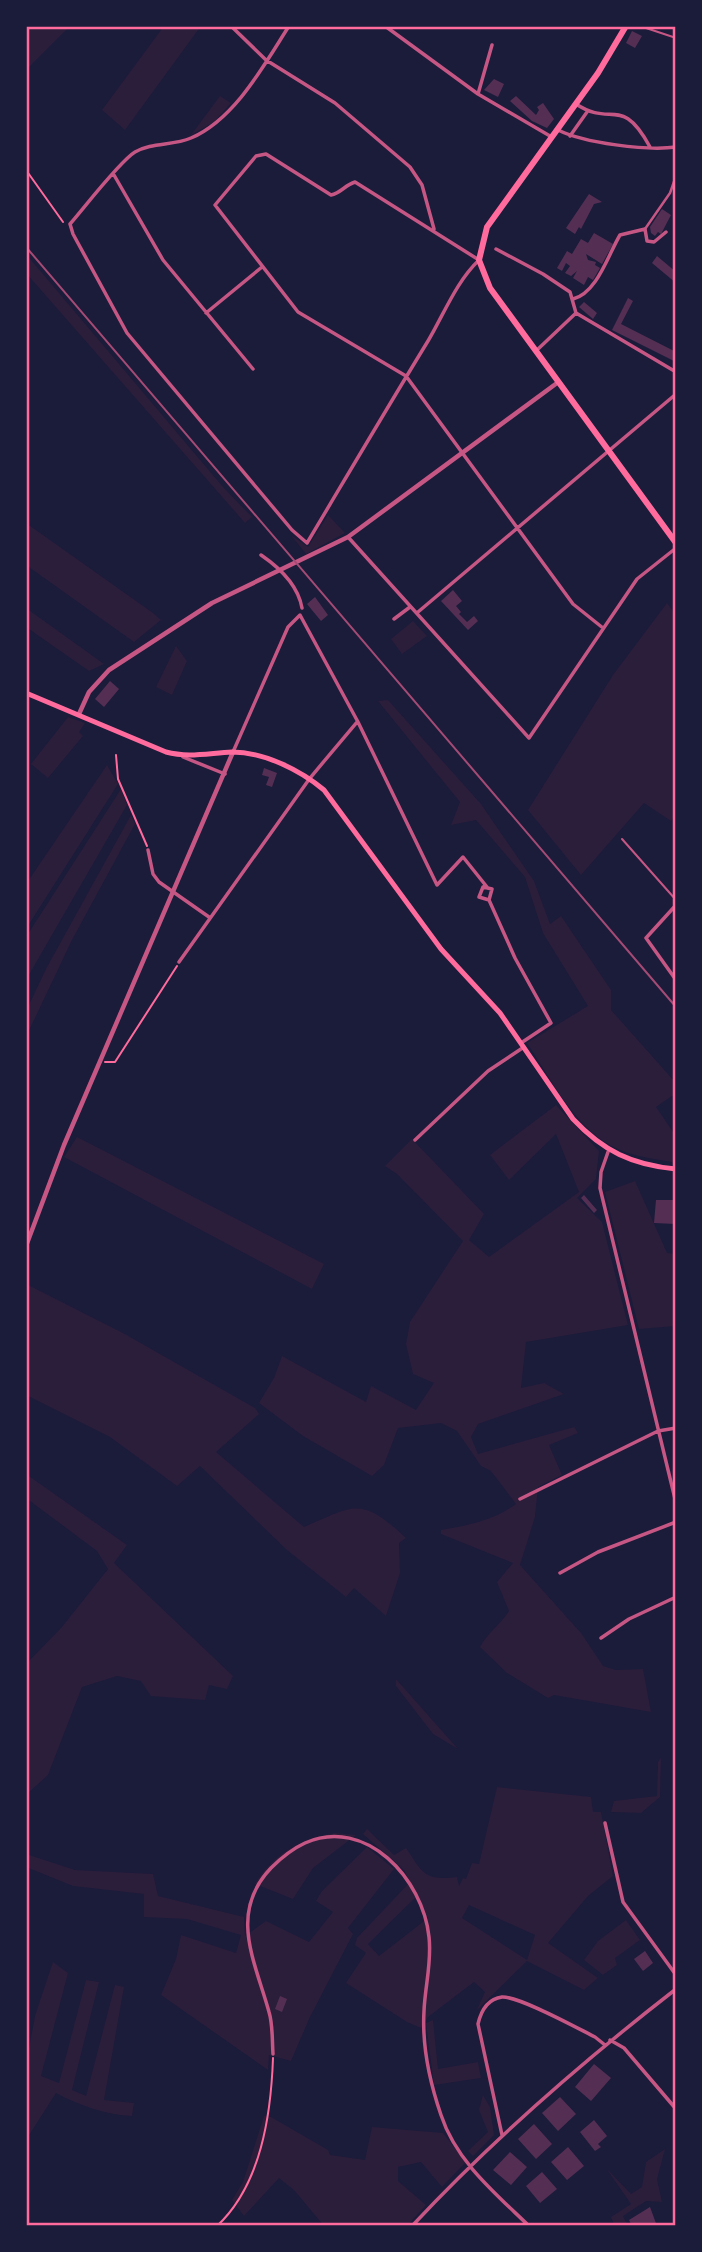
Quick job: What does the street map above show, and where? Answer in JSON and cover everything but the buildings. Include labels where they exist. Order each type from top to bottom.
[{"type":"main road","points":[[626,26],[576,104],[550,136],[487,227],[480,247],[480,260],[490,288],[556,383],[676,543]]},
{"type":"main road","points":[[26,693],[181,756],[233,752],[254,755],[310,778],[324,790],[441,948],[500,1013],[573,1119],[608,1152],[638,1163],[676,1169]]},
{"type":"street","points":[[231,26],[267,60],[335,103],[410,167],[422,185],[434,231]]},
{"type":"street","points":[[289,26],[267,60],[215,124],[185,141],[147,146],[132,153],[70,224],[127,333],[292,530],[307,543],[406,376],[462,279],[480,260],[355,182],[331,195],[266,154],[256,156],[215,205],[298,312],[406,376],[573,604],[603,628]]},
{"type":"street","points":[[385,26],[478,94],[550,136]]},
{"type":"street","points":[[478,94],[492,45]]},
{"type":"street","points":[[576,104],[587,112],[628,117],[637,124],[650,147]]},
{"type":"street","points":[[570,136],[587,112]]},
{"type":"street","points":[[556,130],[570,136],[650,147],[676,147]]},
{"type":"street","points":[[114,175],[163,260],[253,369]]},
{"type":"street","points":[[573,299],[581,297],[590,287],[620,235],[645,229],[670,193],[676,176]]},
{"type":"street","points":[[421,222],[429,212]]},
{"type":"street","points":[[645,229],[647,240],[654,242],[666,232]]},
{"type":"street","points":[[496,249],[543,274],[569,292],[576,313],[676,372]]},
{"type":"street","points":[[205,313],[262,267]]},
{"type":"street","points":[[536,351],[576,313]]},
{"type":"street","points":[[79,715],[89,692],[109,670],[168,629],[212,603],[348,537],[556,383]]},
{"type":"street","points":[[418,612],[676,394]]},
{"type":"street","points":[[348,537],[529,737],[637,579],[676,548]]},
{"type":"street","points":[[261,555],[276,566],[296,590],[302,608]]},
{"type":"street","points":[[394,619],[410,607]]},
{"type":"street","points":[[26,1246],[64,1145],[233,752],[288,627],[300,615],[358,722],[437,885],[463,857],[493,892],[489,900],[514,958],[551,1023],[488,1071],[415,1140]]},
{"type":"street","points":[[179,962],[310,778],[358,722]]},
{"type":"street","points":[[181,756],[225,774]]},
{"type":"street","points":[[148,850],[153,874],[159,881],[209,917]]},
{"type":"street","points":[[487,887],[481,889],[479,894],[483,900],[489,900]]},
{"type":"street","points":[[676,902],[646,938],[676,980]]},
{"type":"street","points":[[608,1152],[601,1172],[600,1188],[676,1503]]},
{"type":"street","points":[[520,1499],[658,1431],[676,1428]]},
{"type":"street","points":[[560,1573],[598,1552],[676,1522]]},
{"type":"street","points":[[601,1638],[629,1619],[676,1597]]},
{"type":"street","points":[[606,1823],[622,1902],[676,1975]]},
{"type":"street","points":[[273,2054],[270,2015],[247,1945],[248,1906],[265,1875],[296,1847],[323,1837],[347,1836],[358,1840],[391,1861],[415,1894],[425,1917],[430,1956],[424,2030],[431,2082],[450,2139],[469,2165],[529,2226]]},
{"type":"street","points":[[412,2226],[469,2165],[610,2040],[676,1989]]},
{"type":"street","points":[[502,2136],[478,2024],[482,2011],[492,2000],[508,1998],[594,2037],[605,2045]]},
{"type":"street","points":[[610,2040],[624,2048],[676,2109]]},
{"type":"lane","points":[[640,26],[676,38]]},
{"type":"lane","points":[[300,615],[302,608]]},
{"type":"lane","points":[[622,839],[676,902]]},
{"type":"path","points":[[26,170],[63,222]]},
{"type":"path","points":[[116,755],[118,779],[148,850]]},
{"type":"path","points":[[100,1062],[115,1062],[179,962]]},
{"type":"path","points":[[217,2226],[240,2196],[258,2154],[267,2116],[273,2054]]},
{"type":"shaded area","points":[[26,26],[70,26],[26,70]]},
{"type":"shaded area","points":[[164,26],[201,26],[125,130],[102,110]]},
{"type":"shaded area","points":[[220,96],[231,103],[214,122],[191,135]]},
{"type":"shaded area","points":[[26,254],[223,487],[252,517],[245,523],[26,273]]},
{"type":"shaded area","points":[[328,515],[345,533],[306,554],[291,535],[308,547]]},
{"type":"shaded area","points":[[26,523],[161,620],[134,642],[26,565]]},
{"type":"shaded area","points":[[667,603],[676,615],[676,815],[671,821],[644,803],[581,875],[528,810],[613,675]]},
{"type":"shaded area","points":[[26,608],[104,664],[89,671],[26,627]]},
{"type":"shaded area","points":[[413,621],[427,636],[402,654],[391,639]]},
{"type":"shaded area","points":[[176,646],[187,661],[172,695],[156,687]]},
{"type":"shaded area","points":[[388,700],[481,804],[534,881],[550,924],[561,916],[611,990],[611,1010],[676,1083],[676,1098],[672,1096],[656,1107],[676,1136],[676,1163],[625,1152],[603,1141],[566,1103],[527,1043],[588,1006],[543,933],[525,877],[476,820],[451,825],[460,802],[378,701]]},
{"type":"shaded area","points":[[68,717],[85,723],[79,732],[83,736],[48,778],[31,764]]},
{"type":"shaded area","points":[[107,765],[118,784],[26,929],[26,884]]},
{"type":"shaded area","points":[[121,789],[127,805],[26,980],[26,937]]},
{"type":"shaded area","points":[[131,815],[135,824],[72,940],[26,1037],[26,1011],[47,967]]},
{"type":"shaded area","points":[[556,1105],[599,1151],[596,1179],[577,1198],[602,1222],[628,1325],[526,1342],[521,1388],[544,1383],[564,1394],[478,1424],[471,1437],[478,1454],[574,1427],[578,1433],[549,1445],[562,1475],[538,1487],[535,1517],[520,1565],[581,1633],[603,1666],[616,1670],[643,1669],[651,1712],[554,1695],[548,1698],[507,1673],[480,1647],[509,1611],[497,1582],[513,1563],[441,1534],[441,1530],[489,1518],[516,1504],[491,1471],[481,1466],[457,1431],[441,1423],[398,1428],[384,1465],[372,1476],[303,1436],[259,1403],[274,1378],[282,1356],[366,1402],[371,1386],[416,1410],[434,1383],[413,1374],[406,1344],[410,1322],[463,1241],[397,1174],[385,1166],[412,1139],[484,1214],[469,1240],[489,1257],[579,1192],[556,1134],[509,1180],[490,1155]]},
{"type":"shaded area","points":[[77,1137],[324,1264],[312,1289],[64,1157]]},
{"type":"shaded area","points":[[635,1181],[667,1253],[676,1254],[676,1326],[639,1329],[605,1192]]},
{"type":"shaded area","points":[[26,1284],[123,1333],[255,1408],[259,1414],[216,1452],[304,1527],[357,1508],[378,1515],[406,1538],[399,1543],[400,1573],[386,1616],[354,1588],[346,1597],[287,1550],[200,1466],[177,1486],[110,1437],[26,1395]]},
{"type":"shaded area","points":[[26,1474],[127,1545],[114,1563],[233,1676],[227,1689],[209,1685],[205,1700],[151,1696],[141,1681],[117,1676],[82,1687],[48,1775],[26,1795],[26,1664],[62,1627],[108,1569],[97,1551],[26,1498]]},
{"type":"shaded area","points":[[396,1679],[458,1749],[433,1734],[396,1686]]},
{"type":"shaded area","points":[[661,1758],[660,1797],[641,1813],[611,1812],[614,1801],[657,1796],[658,1762]]},
{"type":"shaded area","points":[[497,1787],[591,1797],[593,1812],[601,1812],[613,1876],[588,1896],[548,1943],[598,1978],[584,1990],[527,1961],[477,2010],[485,1992],[474,1982],[428,2017],[421,2028],[346,1983],[366,1953],[355,1945],[357,1938],[410,1882],[404,1870],[363,1834],[367,1829],[394,1855],[406,1848],[416,1864],[426,1873],[438,1878],[457,1877],[459,1886],[463,1878],[466,1879],[472,1863],[479,1864]],"holes":[[[418,1895],[428,1918],[379,1956],[368,1944]],[[469,1905],[535,1935],[527,1960],[462,1918]]]},
{"type":"shaded area","points":[[335,1833],[356,1835],[313,1868],[293,1899],[255,1884],[262,1873],[289,1849],[311,1839]]},
{"type":"shaded area","points":[[367,1847],[394,1869],[348,1928],[353,1934],[310,2017],[291,2061],[269,2055],[268,2070],[161,1995],[176,1959],[181,1935],[236,1953],[241,1935],[187,1919],[144,1917],[144,1894],[73,1886],[26,1867],[26,1854],[75,1870],[153,1874],[158,1896],[244,1917],[245,1936],[266,1921],[309,1942],[333,1912],[316,1901],[322,1891]]},
{"type":"shaded area","points":[[626,1920],[640,1940],[615,1958],[617,1965],[603,1975],[584,1960],[598,1941]]},
{"type":"shaded area","points":[[53,1962],[68,1973],[41,2076],[59,2083],[86,1980],[99,1982],[72,2090],[86,2096],[115,1985],[124,1987],[104,2100],[134,2103],[132,2116],[113,2114],[74,2102],[56,2093],[26,2140],[26,2065],[35,2016]]},
{"type":"shaded area","points":[[433,2020],[438,2069],[478,2062],[481,2078],[434,2085],[426,2023]]},
{"type":"shaded area","points":[[483,2095],[490,2107],[494,2135],[473,2156],[468,2151],[488,2132],[479,2110]]},
{"type":"shaded area","points":[[264,2116],[271,2117],[328,2150],[330,2155],[365,2160],[372,2127],[443,2133],[466,2162],[442,2187],[421,2162],[398,2167],[398,2181],[426,2205],[407,2226],[324,2226],[294,2190],[279,2178],[244,2216],[232,2200],[243,2182]]},
{"type":"shaded area","points":[[665,2149],[657,2179],[662,2202],[646,2201],[623,2216],[628,2226],[615,2226],[611,2217],[631,2204],[606,2168],[631,2194],[642,2187],[646,2162]]},
{"type":"railway","points":[[26,247],[676,1007]]}]
